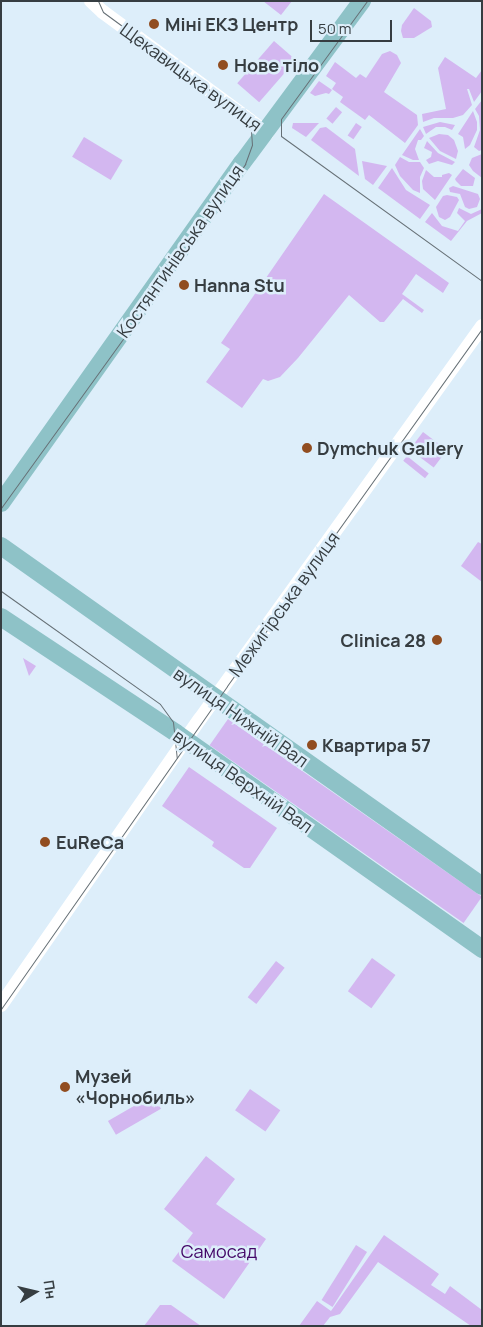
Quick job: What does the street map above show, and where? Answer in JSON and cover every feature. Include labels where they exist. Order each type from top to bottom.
[{"type":"main road","name":"Костянтинівська вулиця","points":[[1,504],[242,163],[267,132],[362,1]]},
{"type":"main road","name":"вулиця Нижній Вал","points":[[1,546],[482,886]]},
{"type":"main road","name":"вулиця Верхній Вал","points":[[1,617],[186,741],[482,949]]},
{"type":"street","name":"Щекавицька вулиця","points":[[91,2],[267,132]]},
{"type":"street","name":"Межигірська вулиця","points":[[1,1005],[215,698],[482,326]]},
{"type":"green space","points":[[263,1],[292,1],[281,15]]},
{"type":"green space","points":[[414,8],[431,21],[432,27],[414,38],[403,38],[402,25]]},
{"type":"green space","points":[[274,41],[296,60],[259,102],[237,83]]},
{"type":"green space","points":[[390,51],[397,55],[401,63],[384,92],[417,115],[418,125],[405,143],[369,115],[365,120],[340,102],[343,97],[332,89],[336,83],[326,76],[335,62],[356,78],[360,74],[366,78],[382,54]]},
{"type":"green space","points":[[445,57],[476,78],[482,70],[482,91],[474,102],[469,89],[467,89],[472,105],[463,115],[453,118],[434,118],[423,122],[422,114],[446,109],[438,68]]},
{"type":"green space","points":[[319,81],[332,90],[329,94],[315,96],[310,93]]},
{"type":"green space","points":[[482,100],[482,150],[479,151],[474,147],[480,130],[479,116],[475,109]]},
{"type":"green space","points":[[336,107],[342,112],[332,124],[326,118]]},
{"type":"green space","points":[[473,111],[477,122],[477,130],[470,145],[465,149],[463,137],[458,134]]},
{"type":"green space","points":[[440,122],[455,125],[452,130],[445,127],[436,127],[426,134],[423,127]]},
{"type":"green space","points":[[293,123],[319,123],[306,137],[292,128]]},
{"type":"green space","points":[[356,123],[362,127],[353,139],[348,135]]},
{"type":"green space","points":[[326,127],[355,149],[359,176],[311,140],[320,128]]},
{"type":"green space","points":[[420,129],[424,136],[421,140],[418,140],[415,149],[419,160],[413,160],[402,155]]},
{"type":"green space","points":[[439,134],[448,135],[454,140],[458,151],[456,159],[440,151],[429,138]]},
{"type":"green space","points":[[84,137],[123,160],[111,180],[72,157]]},
{"type":"green space","points":[[427,141],[438,153],[455,162],[452,165],[438,161],[429,164],[426,160],[431,157],[432,152],[424,148]]},
{"type":"green space","points":[[482,154],[482,178],[469,165],[472,158]]},
{"type":"green space","points":[[400,157],[409,162],[420,162],[424,168],[420,177],[420,193],[413,190],[400,176],[395,165]]},
{"type":"green space","points":[[362,161],[387,166],[373,185],[365,179]]},
{"type":"green space","points":[[392,168],[406,190],[430,205],[420,219],[378,188]]},
{"type":"green space","points":[[463,169],[475,178],[473,186],[461,186],[456,181],[455,179]]},
{"type":"green space","points":[[426,170],[434,177],[442,177],[442,175],[449,173],[452,175],[435,200],[423,189],[422,181]]},
{"type":"green space","points":[[453,186],[478,194],[480,199],[477,207],[469,209],[465,207],[460,194],[450,192],[449,188]]},
{"type":"green space","points":[[324,194],[449,283],[443,293],[416,274],[402,294],[424,310],[422,313],[403,299],[384,322],[380,322],[349,295],[298,358],[280,377],[268,381],[263,379],[242,408],[206,382],[230,349],[221,343]]},
{"type":"green space","points":[[443,196],[457,197],[459,200],[450,217],[445,220],[439,217],[436,207]]},
{"type":"green space","points":[[459,208],[471,214],[482,209],[482,213],[467,221],[451,241],[425,222],[432,213],[442,226],[458,231],[465,221],[457,213]]},
{"type":"green space","points":[[423,432],[447,450],[434,468],[410,450]]},
{"type":"green space","points":[[407,456],[429,474],[425,478],[403,461]]},
{"type":"green space","points":[[478,542],[482,544],[482,582],[461,566]]},
{"type":"green space","points":[[23,658],[36,666],[29,676]]},
{"type":"green space","points":[[228,719],[482,897],[464,923],[210,745]]},
{"type":"green space","points":[[189,767],[277,828],[250,868],[244,868],[212,846],[214,842],[162,806]]},
{"type":"green space","points":[[372,958],[395,975],[371,1008],[348,991]]},
{"type":"green space","points":[[276,961],[285,968],[256,1004],[248,997]]},
{"type":"green space","points":[[250,1089],[280,1110],[265,1132],[235,1110]]},
{"type":"green space","points":[[153,1095],[161,1109],[116,1135],[108,1121]]},
{"type":"green space","name":"Самосад","points":[[206,1156],[235,1179],[216,1204],[266,1239],[224,1299],[172,1261],[193,1233],[164,1209]]},
{"type":"green space","points":[[384,1235],[439,1274],[431,1285],[445,1294],[450,1286],[482,1310],[482,1326],[471,1326],[378,1262],[340,1314],[330,1317],[323,1326],[299,1326],[317,1301],[331,1311]]},
{"type":"green space","points":[[356,1245],[367,1252],[333,1307],[322,1300]]},
{"type":"green space","points":[[160,1305],[171,1305],[201,1326],[144,1326]]},
{"type":"tram line","points":[[1,508],[128,332],[245,164],[252,145],[251,129],[241,113],[103,12],[98,1]]},
{"type":"tram line","points":[[367,1],[281,119],[281,136],[482,281]]},
{"type":"tram line","points":[[1,1009],[227,686],[482,328]]},
{"type":"tram line","points":[[1,591],[160,704],[173,722],[177,758]]},
{"type":"place","name":"Міні ЕКЗ Центр","points":[[154,24]]},
{"type":"place","name":"Нове тіло","points":[[223,65]]},
{"type":"place","name":"Hanna Stu","points":[[184,285]]},
{"type":"place","name":"Dymchuk Gallery","points":[[307,448]]},
{"type":"place","name":"Clinica 28","points":[[437,640]]},
{"type":"place","name":"Квартира 57","points":[[312,745]]},
{"type":"place","name":"EuReCa","points":[[45,842]]},
{"type":"place","name":"Музей «Чорнобиль»","points":[[65,1087]]}]
